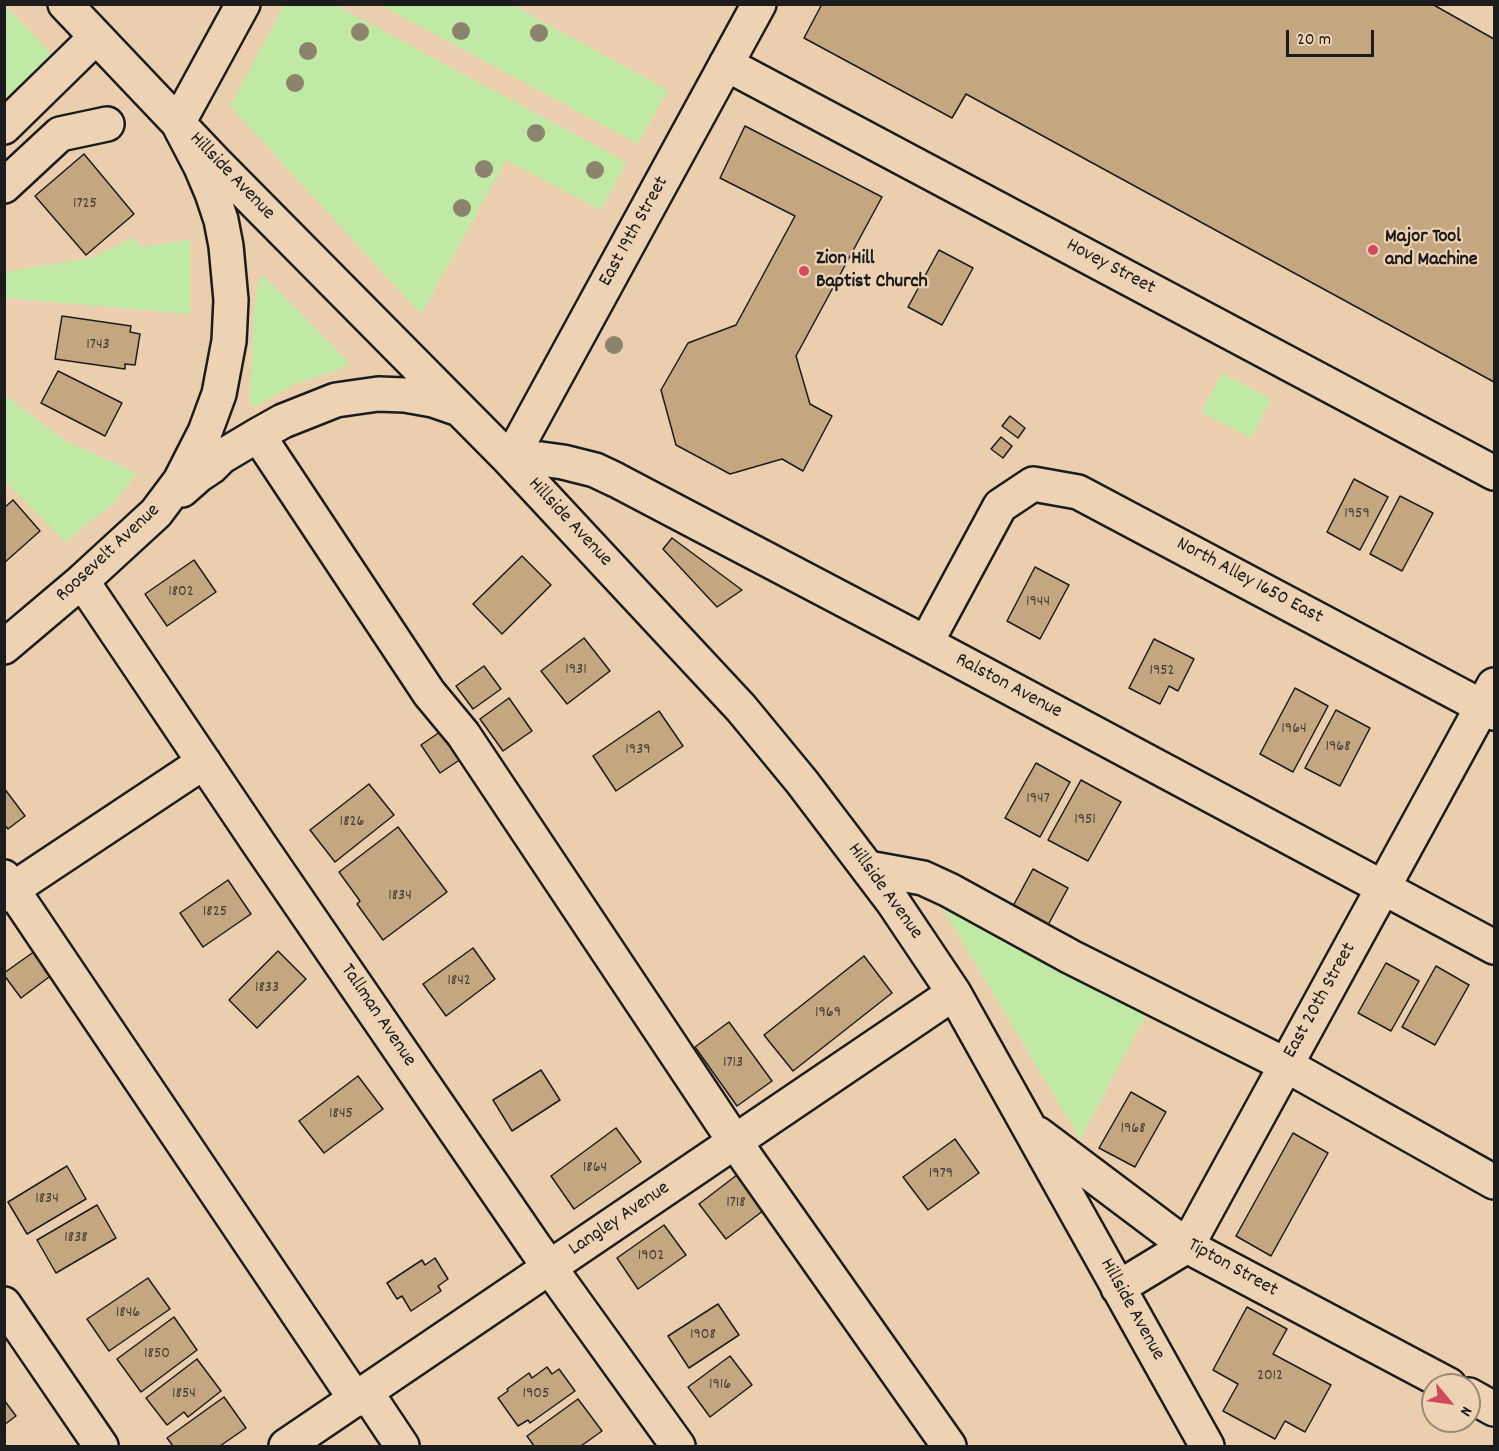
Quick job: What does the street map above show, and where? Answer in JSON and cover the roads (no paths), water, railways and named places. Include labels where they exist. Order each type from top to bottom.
[{"type":"street","name":"Roosevelt Avenue","points":[[4,647],[82,581],[156,513],[180,481],[205,432],[219,394],[229,341],[231,314],[226,246],[221,220],[201,167],[178,123],[65,4]]},
{"type":"street","points":[[178,123],[243,4]]},
{"type":"street","name":"East 19th Street","points":[[510,460],[759,4]]},
{"type":"street","points":[[4,127],[96,37]]},
{"type":"street","name":"Hovey Street","points":[[726,64],[1494,472]]},
{"type":"street","name":"Hillside Avenue","points":[[178,123],[510,460],[741,708],[802,782],[868,868],[954,993],[1207,1446]]},
{"type":"street","points":[[4,186],[60,134],[107,124]]},
{"type":"street","name":"Hillside Avenue","points":[[156,513],[221,458],[283,422],[336,400],[364,396],[405,395],[434,400],[461,410]]},
{"type":"street","points":[[258,435],[429,693],[463,734],[735,1142],[950,1446]]},
{"type":"street","name":"Ralston Avenue","points":[[510,460],[519,458],[551,460],[606,475],[926,643],[1494,947]]},
{"type":"street","name":"North Alley 1650 East","points":[[926,643],[1000,506],[1033,484],[1078,492],[1491,701]]},
{"type":"street","name":"Tallman Avenue","points":[[82,581],[550,1268],[678,1446]]},
{"type":"street","name":"East 20th Street","points":[[1118,1288],[1187,1246],[1383,888],[1491,701]]},
{"type":"street","points":[[204,762],[7,887],[361,1396],[402,1446]]},
{"type":"street","points":[[868,868],[923,878],[949,890],[1071,957],[1286,1065],[1494,1182]]},
{"type":"street","name":"Langley Avenue","points":[[286,1446],[954,993]]},
{"type":"street","name":"Tipton Street","points":[[1029,1128],[1187,1246],[1426,1373]]},
{"type":"street","points":[[4,1304],[101,1446]]},
{"type":"place","name":"Major Tool and Machine","points":[[1373,250]]},
{"type":"place","name":"Zion Hill Baptist Church","points":[[804,271]]}]
